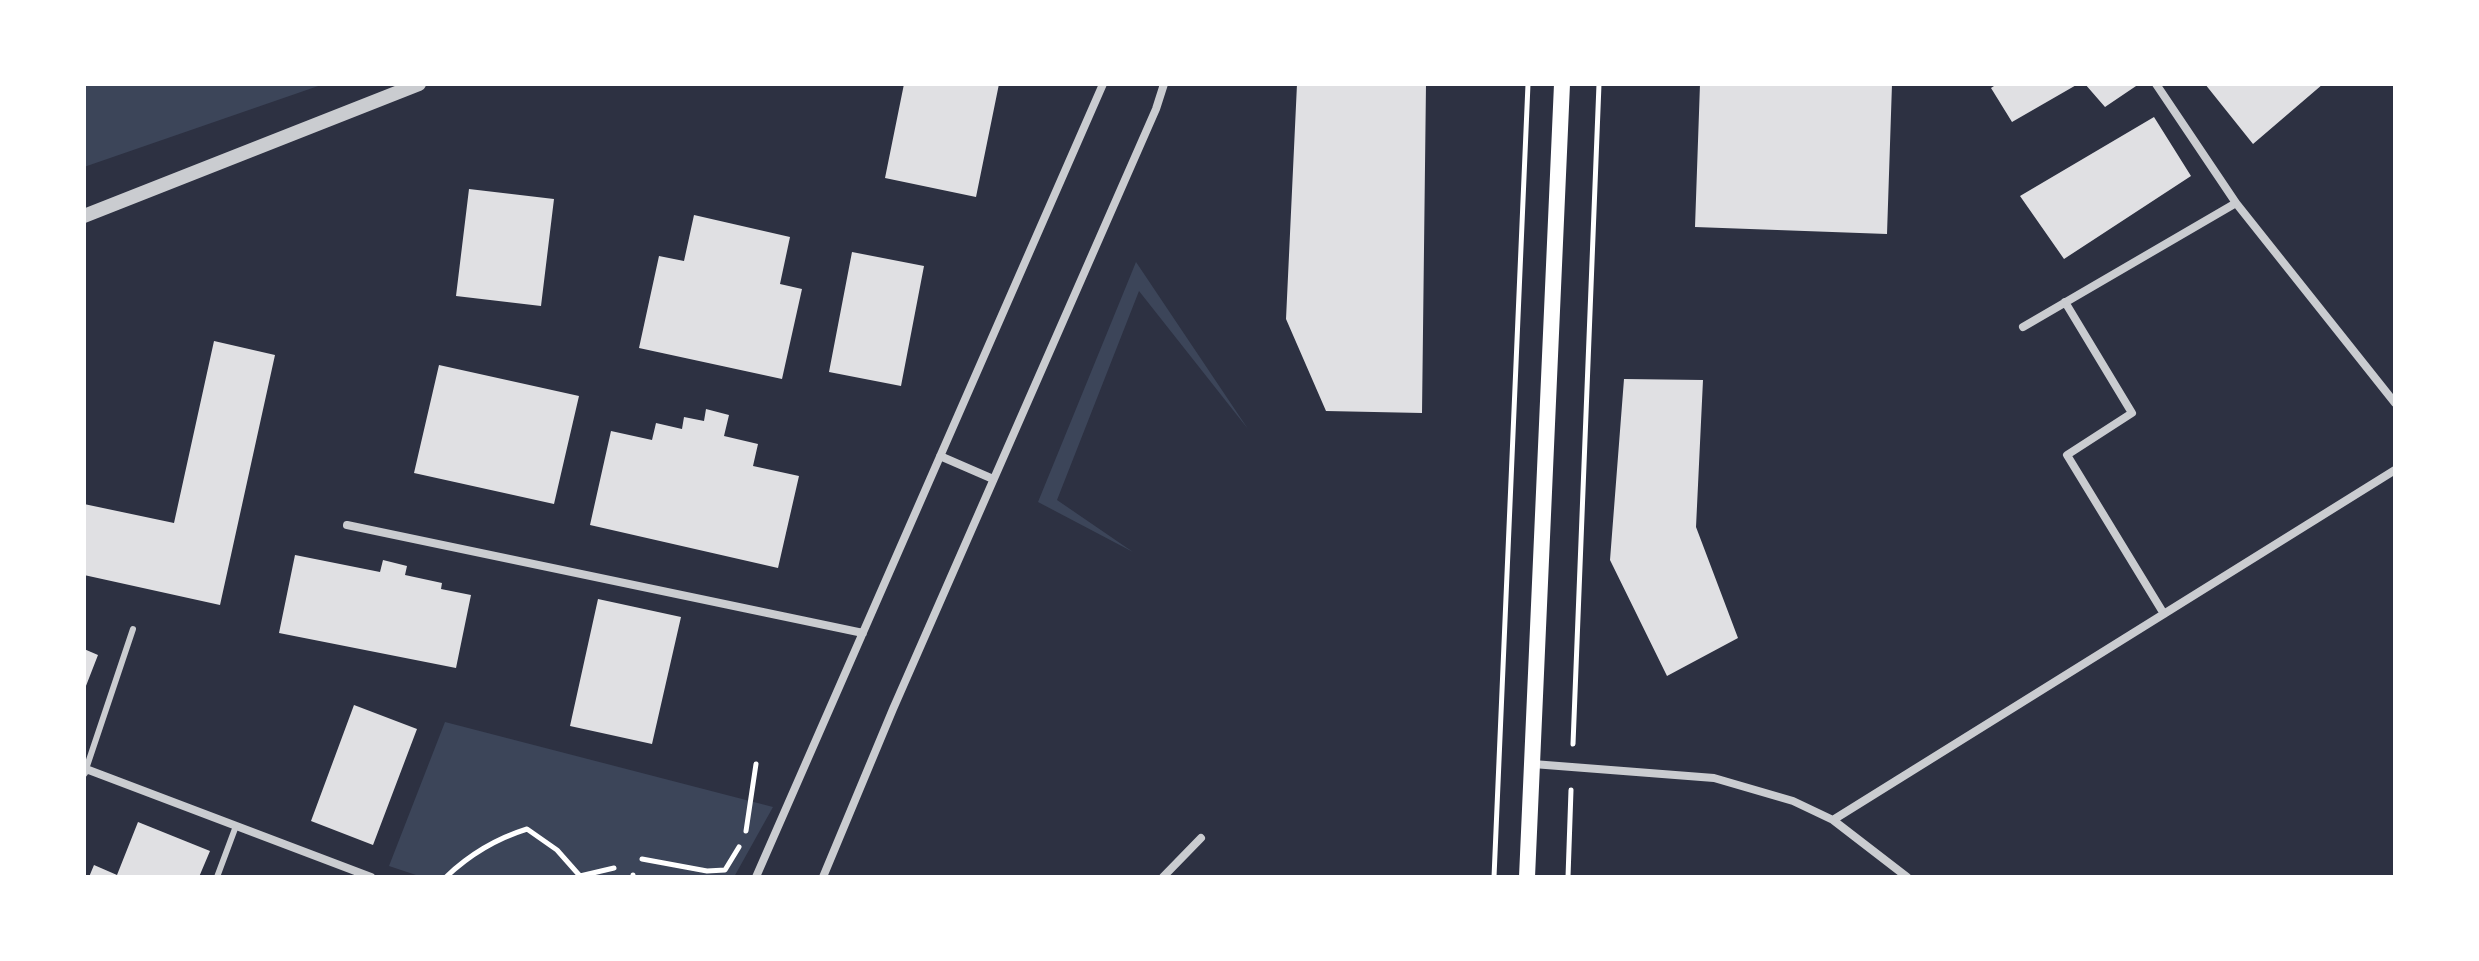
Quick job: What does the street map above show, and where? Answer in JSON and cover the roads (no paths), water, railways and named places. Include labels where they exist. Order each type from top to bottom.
[{"type":"main road","points":[[1527,877],[1562,84]]},
{"type":"street","points":[[84,216],[419,84]]},
{"type":"street","points":[[756,877],[1103,84]]},
{"type":"street","points":[[823,877],[893,709],[1156,109],[1164,84]]},
{"type":"street","points":[[2156,84],[2236,203],[2395,403]]},
{"type":"street","points":[[2023,327],[2236,203]]},
{"type":"street","points":[[2065,302],[2132,413],[2067,455],[2164,614]]},
{"type":"street","points":[[940,456],[993,479]]},
{"type":"street","points":[[1833,820],[2395,470]]},
{"type":"street","points":[[347,525],[863,633]]},
{"type":"street","points":[[1533,764],[1714,778],[1793,801],[1833,820],[1907,877]]},
{"type":"street","points":[[85,771],[371,877]]},
{"type":"street","points":[[1163,877],[1201,838]]},
{"type":"lane","points":[[85,771],[133,629]]},
{"type":"lane","points":[[217,877],[236,826]]}]
